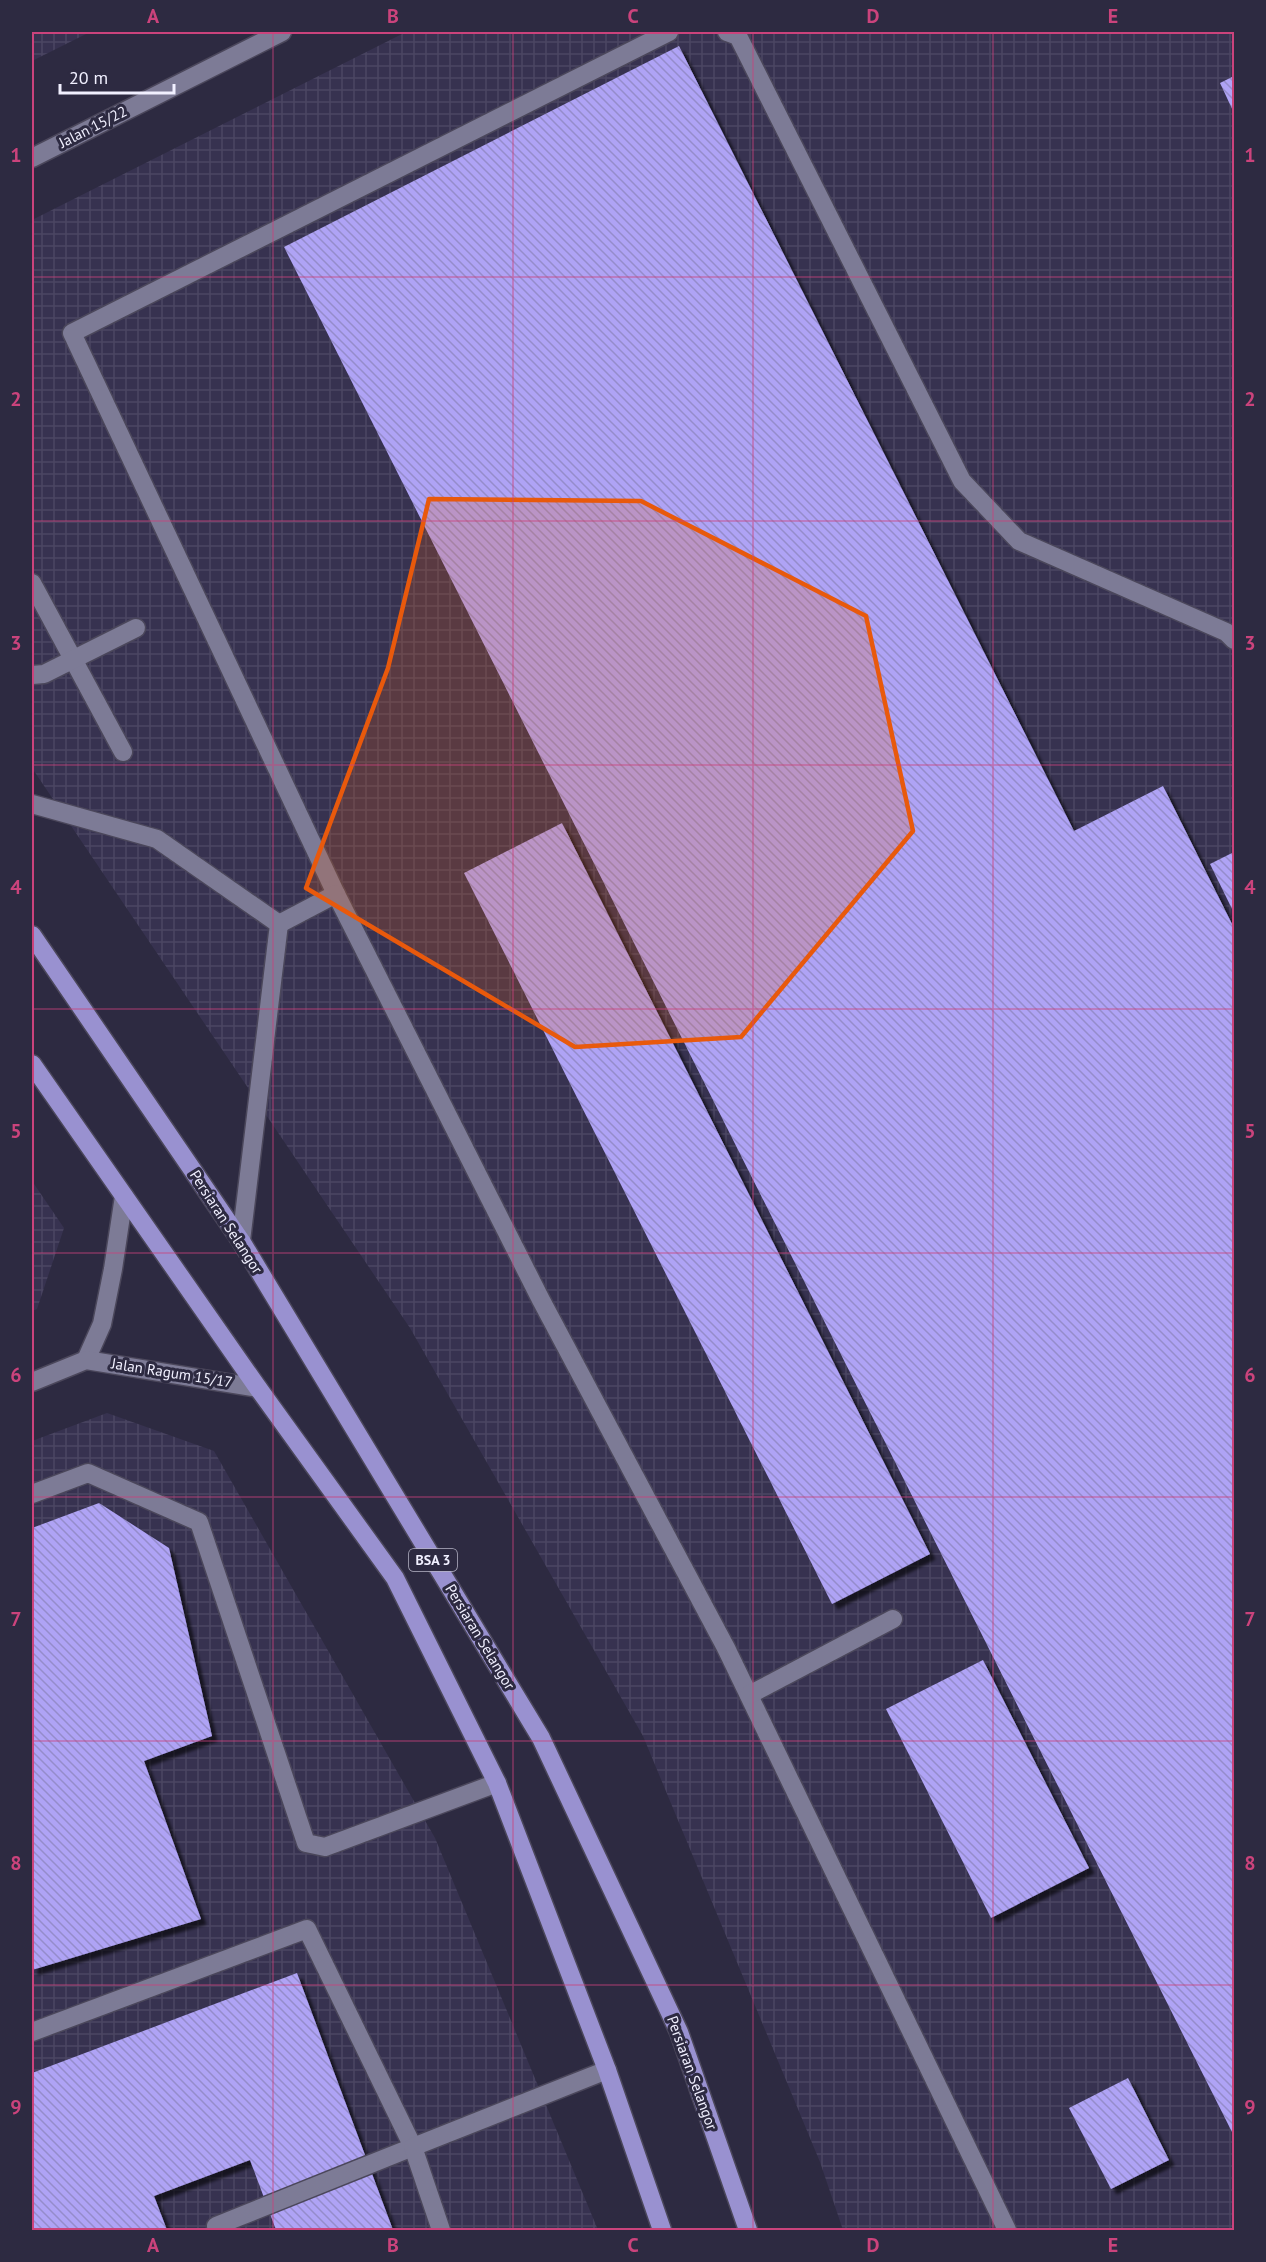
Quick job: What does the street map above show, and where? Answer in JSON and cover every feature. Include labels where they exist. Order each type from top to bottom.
[{"type":"main road","name":"Persiaran Selangor","points":[[32,935],[241,1241],[541,1738],[679,2032],[748,2230]]},
{"type":"main road","name":"BSA 3","points":[[32,1064],[258,1388],[395,1578],[497,1783],[607,2070],[662,2230]]},
{"type":"street","name":"Jalan 15/22","points":[[32,158],[282,32]]},
{"type":"street","points":[[669,32],[72,333],[336,894],[541,1300],[726,1648],[1007,2230]]},
{"type":"street","points":[[727,32],[738,36],[962,481],[1019,541],[1226,632],[1234,640]]},
{"type":"street","points":[[32,583],[123,752]]},
{"type":"street","points":[[32,675],[44,674],[136,628]]},
{"type":"street","points":[[32,804],[157,839],[279,924]]},
{"type":"street","points":[[279,924],[336,894]]},
{"type":"street","points":[[241,1241],[279,924]]},
{"type":"street","points":[[32,1382],[86,1360],[102,1324],[124,1196]]},
{"type":"street","name":"Jalan Ragum 15/17","points":[[86,1360],[258,1388]]},
{"type":"street","points":[[32,1494],[88,1473],[199,1522],[306,1843],[325,1847],[497,1783]]},
{"type":"street","points":[[749,1695],[893,1619]]},
{"type":"street","points":[[32,2032],[307,1929],[413,2147],[441,2230]]},
{"type":"street","points":[[218,2230],[216,2226],[607,2070]]},
{"type":"highlighted area","points":[[429,499],[641,501],[866,616],[913,831],[741,1037],[575,1047],[306,888],[388,668]]},
{"type":"shaded area","points":[[32,32],[90,32],[32,61]]},
{"type":"shaded area","points":[[406,32],[1234,32],[1234,2230],[843,2230],[820,2162],[643,1736],[410,1328],[32,768],[32,220]]},
{"type":"shaded area","points":[[32,1181],[64,1228],[37,1309],[32,1311]]},
{"type":"shaded area","points":[[107,1413],[214,1451],[435,1838],[598,2230],[32,2230],[32,1441]]},
{"type":"building","points":[[679,46],[1074,831],[1163,786],[1234,928],[1234,2136],[284,247]]},
{"type":"building","points":[[1234,76],[1234,113],[1220,83]]},
{"type":"building","points":[[562,823],[930,1554],[832,1604],[464,873]]},
{"type":"building","points":[[1234,852],[1234,913],[1210,864]]},
{"type":"building","points":[[99,1503],[169,1548],[212,1736],[144,1761],[201,1919],[32,1970],[32,1528]]},
{"type":"building","points":[[983,1660],[1089,1868],[991,1918],[886,1709]]},
{"type":"building","points":[[297,1973],[393,2230],[276,2230],[250,2160],[154,2196],[167,2230],[32,2230],[32,2073]]},
{"type":"building","points":[[1128,2078],[1169,2160],[1111,2189],[1069,2108]]}]
